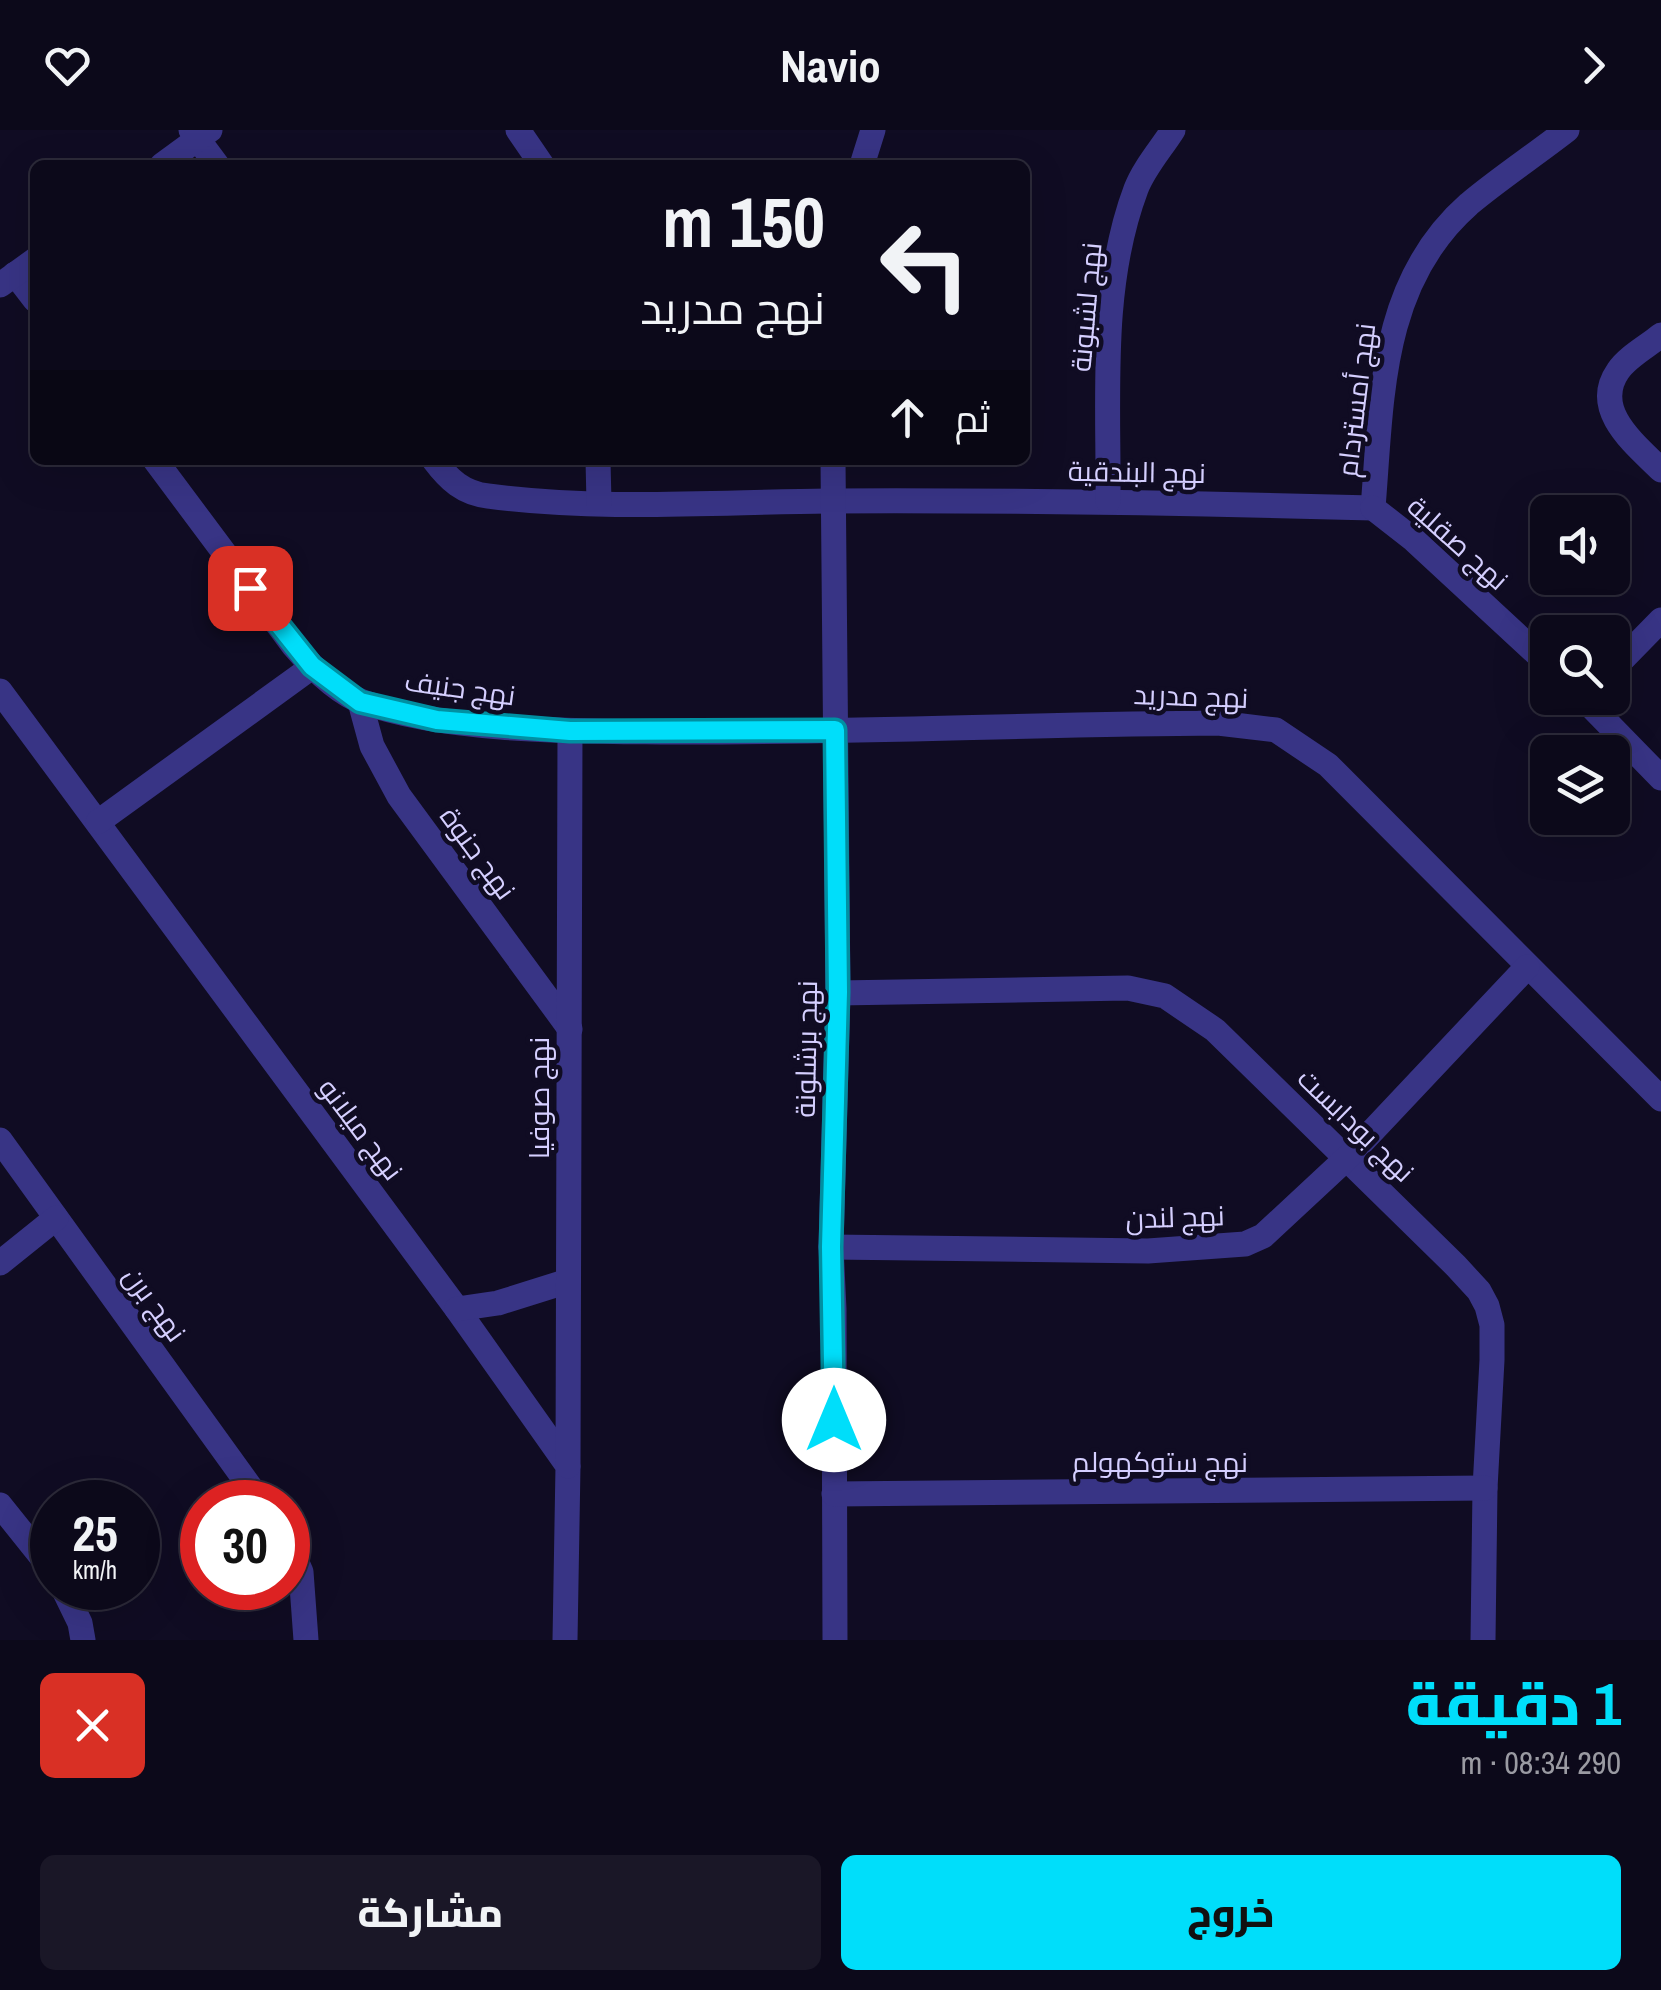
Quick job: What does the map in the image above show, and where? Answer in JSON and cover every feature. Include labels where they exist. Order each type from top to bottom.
[{"type":"street","points":[[518,130],[539,160]]},
{"type":"street","points":[[849,130],[867,149]]},
{"type":"street","name":"نهج لشبونة","points":[[1108,501],[1110,332],[1117,250],[1138,185],[1173,130]]},
{"type":"street","name":"نهج أمستردام","points":[[1373,508],[1393,324],[1420,262],[1467,206],[1567,130]]},
{"type":"street","points":[[168,160],[200,133],[214,160]]},
{"type":"street","points":[[1661,336],[1619,368],[1609,390],[1610,412],[1627,436],[1661,470]]},
{"type":"street","name":"نهج جنيف","points":[[160,465],[312,666],[360,702],[437,720],[570,731]]},
{"type":"street","name":"نهج البندقية","points":[[438,465],[448,480],[473,493],[600,503],[1108,501],[1373,508]]},
{"type":"street","points":[[598,465],[600,503]]},
{"type":"street","name":"نهج برشلونة","points":[[834,465],[838,992],[831,1247],[835,1640]]},
{"type":"street","name":"نهج صقلية","points":[[1373,508],[1414,540],[1530,647]]},
{"type":"street","points":[[1630,652],[1661,620]]},
{"type":"street","points":[[98,822],[312,666]]},
{"type":"street","name":"نهج ميلانو","points":[[0,691],[458,1309],[568,1466]]},
{"type":"street","name":"نهج جنوة","points":[[360,702],[372,746],[398,796],[570,1029]]},
{"type":"street","points":[[1601,715],[1661,778]]},
{"type":"street","name":"نهج مدريد","points":[[570,731],[1218,722],[1276,730],[1328,765],[1661,1099]]},
{"type":"street","name":"نهج صوفيا","points":[[568,1466],[570,731]]},
{"type":"street","name":"نهج لندن","points":[[831,1247],[1148,1251],[1245,1244],[1270,1229],[1348,1157],[1526,966]]},
{"type":"street","name":"نهج بودابست","points":[[838,992],[1128,988],[1165,996],[1215,1030],[1348,1157],[1456,1266],[1487,1306],[1492,1324],[1492,1360],[1483,1640]]},
{"type":"street","name":"نهج برن","points":[[0,1140],[246,1480]]},
{"type":"street","points":[[0,1263],[56,1218]]},
{"type":"street","points":[[458,1309],[498,1303],[568,1281]]},
{"type":"street","points":[[566,1640],[568,1466]]},
{"type":"street","name":"نهج ستوكهولم","points":[[834,1494],[1485,1488]]},
{"type":"street","points":[[0,1506],[30,1543]]},
{"type":"street","points":[[74,1610],[82,1640]]},
{"type":"street","points":[[304,1610],[306,1640]]},
{"type":"route","points":[[250,588],[312,666],[360,702],[437,720],[570,731],[835,730],[838,992],[831,1247],[834,1420]]}]
